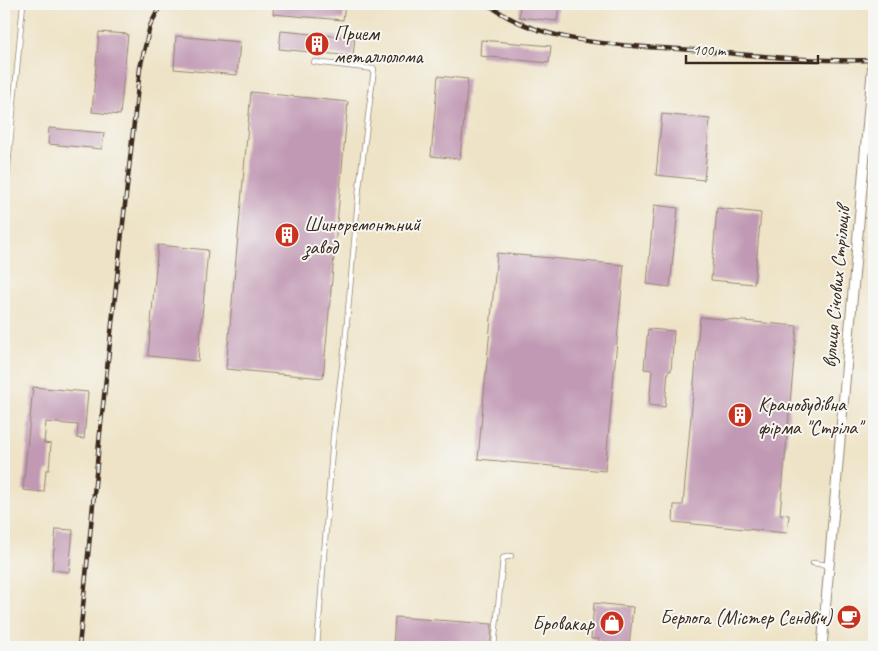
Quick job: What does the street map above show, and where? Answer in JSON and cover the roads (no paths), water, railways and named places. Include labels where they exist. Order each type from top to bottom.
[{"type":"street","name":"вулиця Січових Стрільців","points":[[822,647],[874,50]]},
{"type":"lane","points":[[4,209],[23,4]]},
{"type":"lane","points":[[314,62],[374,70],[359,188],[345,344],[333,437],[317,647]]},
{"type":"lane","points":[[494,647],[503,558],[511,556]]},
{"type":"lane","points":[[813,562],[830,566]]},
{"type":"railway","points":[[79,647],[100,433],[140,68],[150,26],[161,4]]},
{"type":"railway","points":[[488,4],[510,18],[535,29],[591,42],[789,58],[874,60]]},
{"type":"place","name":"Прием металлолома","points":[[317,44]]},
{"type":"place","name":"Шиноремонтний завод","points":[[287,235]]},
{"type":"place","name":"Кранобудівна фірма \"Стріла\"","points":[[740,415]]},
{"type":"place","name":"Берлога (Містер Сендвіч)","points":[[849,617]]},
{"type":"place","name":"Бровакар","points":[[612,623]]}]
